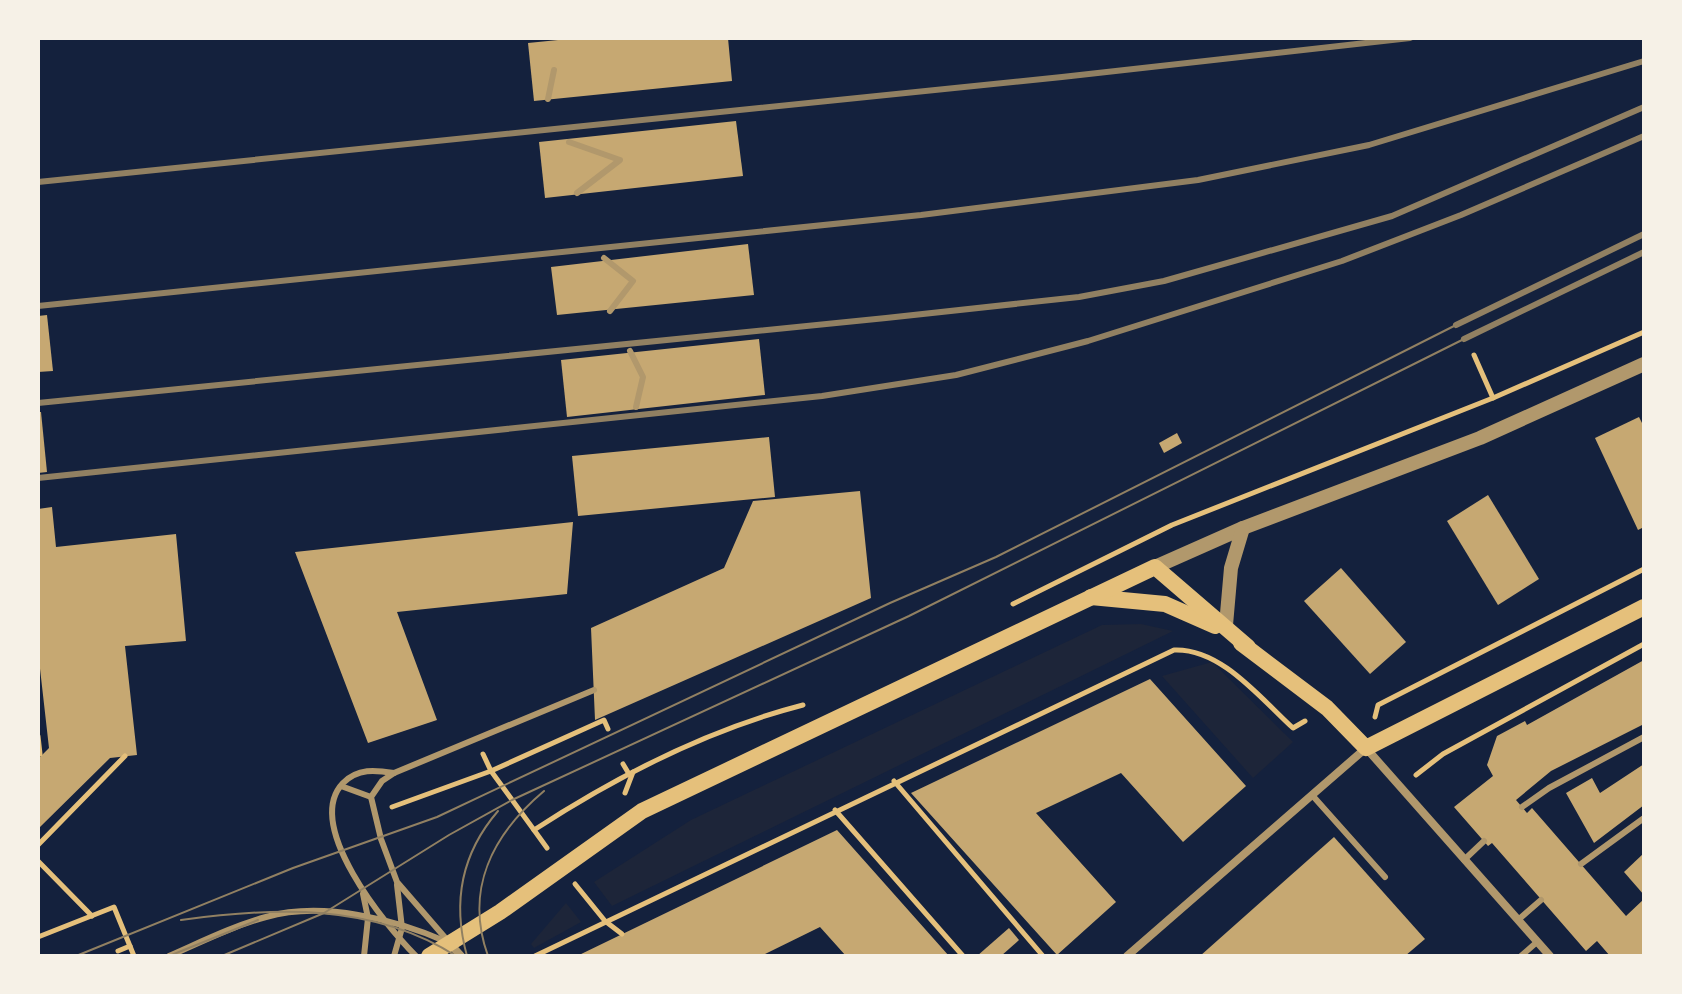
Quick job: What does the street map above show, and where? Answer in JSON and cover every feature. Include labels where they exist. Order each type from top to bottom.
[{"type":"main road","points":[[429,956],[451,952],[642,811],[1086,597],[1155,567],[1248,647]]},
{"type":"main road","points":[[1086,597],[1165,604],[1196,615],[1248,647],[1327,708],[1366,748],[1644,607]]},
{"type":"street","points":[[1155,567],[1243,528],[1480,438],[1644,364]]},
{"type":"street","points":[[1226,625],[1231,568],[1243,528]]},
{"type":"street","points":[[1127,956],[1366,748],[1550,956]]},
{"type":"lane","points":[[548,99],[554,70]]},
{"type":"lane","points":[[569,142],[620,160],[577,193]]},
{"type":"lane","points":[[604,258],[633,281],[610,311]]},
{"type":"lane","points":[[630,351],[643,377],[636,407]]},
{"type":"lane","points":[[394,956],[402,928],[397,882],[372,812],[371,797],[382,781],[394,773],[594,690]]},
{"type":"lane","points":[[1522,807],[1549,788],[1644,737]]},
{"type":"lane","points":[[394,773],[372,769],[351,776],[341,786],[330,806],[343,851],[363,890],[385,922],[416,956]]},
{"type":"lane","points":[[341,786],[371,797]]},
{"type":"lane","points":[[1312,795],[1385,877]]},
{"type":"lane","points":[[1581,864],[1644,818]]},
{"type":"lane","points":[[1464,860],[1484,841]]},
{"type":"lane","points":[[397,882],[451,952]]},
{"type":"lane","points":[[363,890],[368,918],[364,956]]},
{"type":"lane","points":[[1518,920],[1541,900]]},
{"type":"lane","points":[[169,956],[268,916],[335,913],[385,922],[451,952]]},
{"type":"lane","points":[[1521,956],[1537,942]]},
{"type":"path","points":[[1474,355],[1493,398]]},
{"type":"path","points":[[1366,748],[1378,705],[1644,569]]},
{"type":"path","points":[[1400,788],[1443,754],[1644,644]]},
{"type":"path","points":[[535,956],[894,781],[1174,650],[1190,649],[1212,657],[1293,728],[1327,708]]},
{"type":"path","points":[[372,812],[491,771],[604,720],[608,729]]},
{"type":"path","points":[[38,736],[40,754]]},
{"type":"path","points":[[38,845],[125,756]]},
{"type":"path","points":[[623,764],[629,774]]},
{"type":"path","points":[[894,781],[1043,956]]},
{"type":"path","points":[[835,810],[963,956]]},
{"type":"path","points":[[38,861],[92,916]]},
{"type":"path","points":[[38,937],[114,907],[134,956]]},
{"type":"path","points":[[605,921],[622,934]]},
{"type":"path","points":[[118,951],[130,946]]},
{"type":"path","points":[[543,956],[549,949]]},
{"type":"path","points":[[549,949],[555,956]]},
{"type":"shaded area","points":[[1141,624],[1173,631],[612,906],[594,882],[691,820],[1102,625]]},
{"type":"shaded area","points":[[1212,662],[1293,742],[1253,778],[1162,676]]},
{"type":"shaded area","points":[[566,903],[581,922],[534,948],[531,944]]},
{"type":"building","points":[[578,38],[728,38],[732,81],[534,101],[528,43]]},
{"type":"building","points":[[736,121],[743,176],[545,198],[539,142]]},
{"type":"building","points":[[748,244],[754,295],[557,315],[551,267]]},
{"type":"building","points":[[47,315],[53,371],[38,372],[38,316]]},
{"type":"building","points":[[759,339],[765,395],[567,417],[561,360]]},
{"type":"building","points":[[38,412],[41,412],[47,472],[38,473]]},
{"type":"building","points":[[1639,417],[1644,427],[1644,527],[1638,530],[1595,438]]},
{"type":"building","points":[[1177,433],[1182,443],[1164,453],[1159,443]]},
{"type":"building","points":[[769,437],[775,497],[578,516],[572,456]]},
{"type":"building","points":[[860,491],[871,598],[595,720],[591,628],[724,568],[753,501]]},
{"type":"building","points":[[1488,495],[1539,579],[1498,605],[1447,521]]},
{"type":"building","points":[[52,507],[56,547],[176,534],[186,641],[125,646],[137,755],[110,758],[38,829],[38,759],[49,748],[38,651],[38,509]]},
{"type":"building","points":[[573,522],[567,594],[397,612],[437,720],[368,743],[295,552]]},
{"type":"building","points":[[1341,568],[1406,642],[1370,674],[1304,601]]},
{"type":"building","points":[[1644,660],[1644,724],[1551,771],[1516,800],[1527,813],[1532,808],[1626,916],[1644,899],[1644,956],[1610,956],[1597,941],[1586,951],[1492,843],[1488,846],[1454,807],[1493,776],[1487,765],[1497,736],[1525,721],[1527,725]]},
{"type":"building","points":[[1150,679],[1246,786],[1183,842],[1121,773],[1036,813],[1116,902],[1057,955],[911,793]]},
{"type":"building","points":[[1644,764],[1644,805],[1594,843],[1566,793],[1592,778],[1600,793]]},
{"type":"building","points":[[837,830],[949,956],[846,956],[820,927],[761,956],[577,956]]},
{"type":"building","points":[[1334,837],[1425,939],[1405,956],[1200,956]]},
{"type":"building","points":[[1644,853],[1644,895],[1624,872]]},
{"type":"building","points":[[1009,928],[1019,940],[1001,956],[977,956]]},
{"type":"tram line","points":[[76,956],[293,868],[437,817],[890,603],[996,557],[1456,325]]},
{"type":"tram line","points":[[222,956],[324,913],[449,835],[512,800],[909,616],[1464,339]]},
{"type":"tram line","points":[[488,956],[479,908],[488,864],[510,826],[544,791]]},
{"type":"tram line","points":[[467,956],[460,917],[463,879],[475,844],[498,811]]},
{"type":"tram line","points":[[181,920],[252,913],[323,913],[391,926],[456,956]]},
{"type":"tram line","points":[[169,956],[258,920]]},
{"type":"railway","points":[[38,182],[1062,77],[1410,38]]},
{"type":"railway","points":[[38,306],[921,215],[1198,180],[1369,145],[1644,61]]},
{"type":"railway","points":[[38,403],[1079,297],[1164,281],[1392,216],[1644,107]]},
{"type":"railway","points":[[38,478],[822,396],[956,375],[1088,341],[1342,261],[1461,215],[1644,136]]},
{"type":"railway","points":[[1456,325],[1644,234]]},
{"type":"railway","points":[[1464,339],[1644,252]]}]
